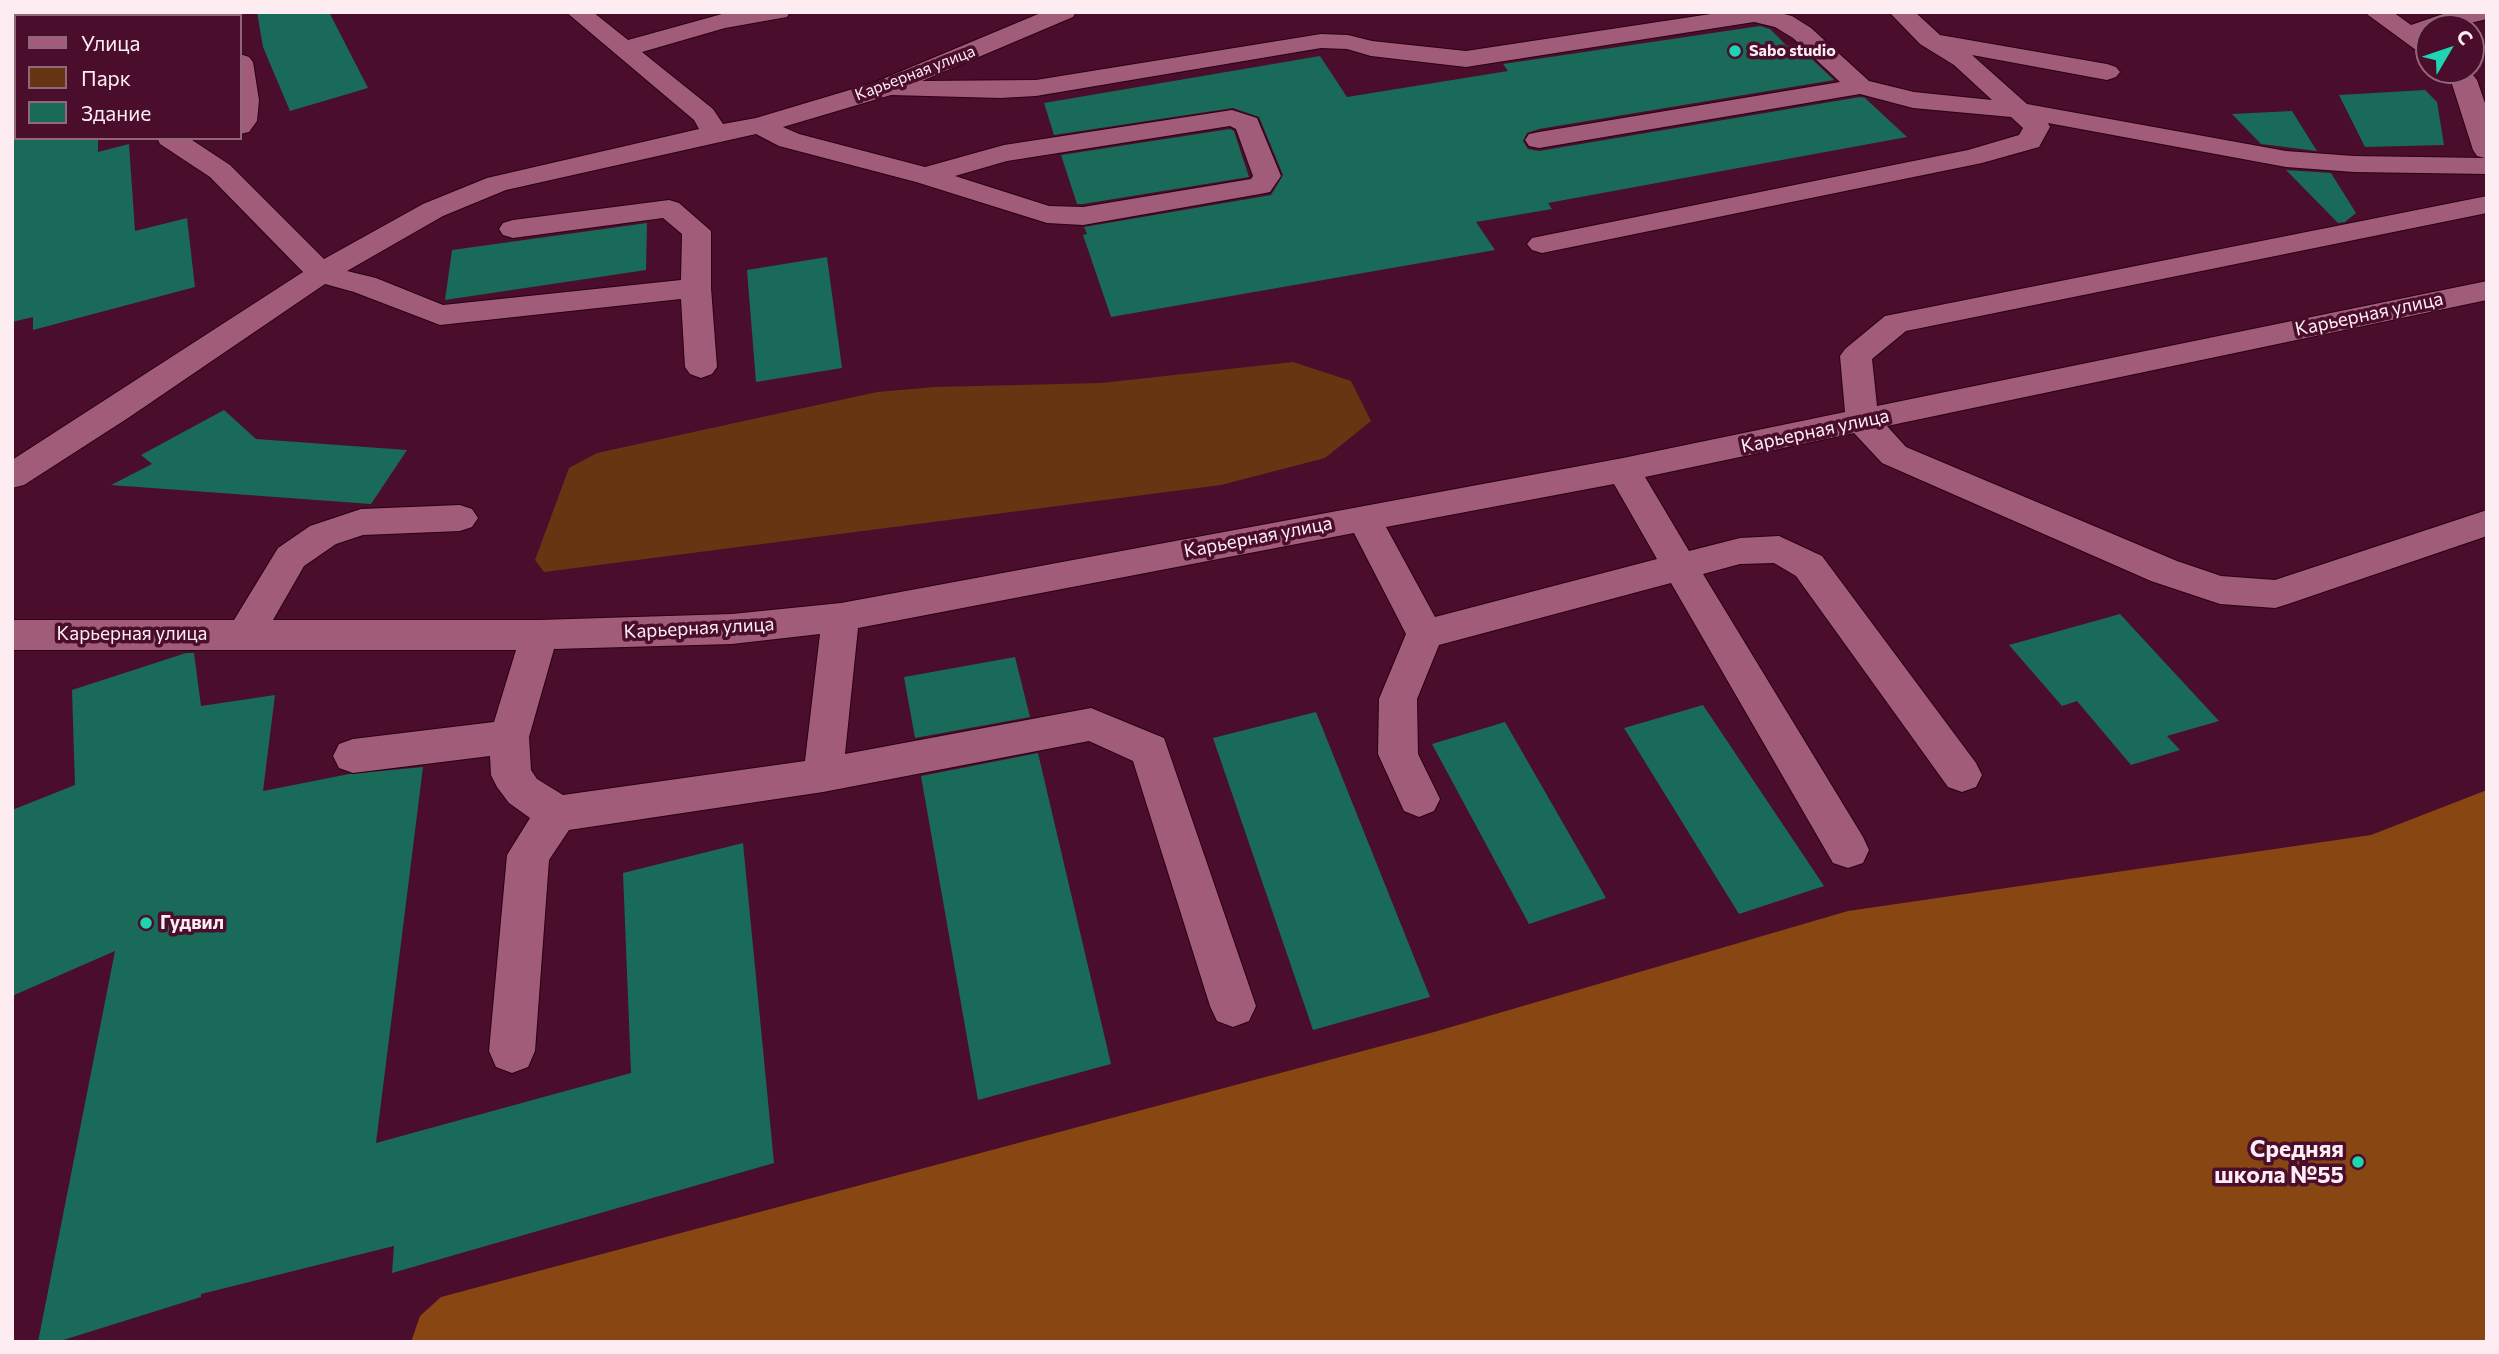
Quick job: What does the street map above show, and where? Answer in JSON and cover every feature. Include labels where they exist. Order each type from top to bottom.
[{"type":"street","points":[[578,12],[704,115],[715,133]]},
{"type":"street","points":[[624,49],[722,21],[778,12]]},
{"type":"street","name":"Карьерная улица","points":[[12,476],[321,273],[433,210],[497,184],[760,125],[883,89],[1064,12]]},
{"type":"street","points":[[1542,243],[1972,157],[2029,141],[2037,127],[1963,60],[1929,39],[1901,12]]},
{"type":"street","points":[[2376,12],[2415,39]]},
{"type":"street","points":[[2408,34],[2487,12]]},
{"type":"street","points":[[883,89],[1036,88],[1321,41],[1348,42],[1371,48],[1466,59],[1754,15],[1783,22],[1802,33],[1860,86]]},
{"type":"street","points":[[1929,39],[2107,72]]},
{"type":"street","points":[[242,75],[246,100],[242,124]]},
{"type":"street","points":[[2465,84],[2487,150]]},
{"type":"street","points":[[1539,140],[1860,86],[1913,100],[2019,110],[2286,159],[2354,164],[2487,166]]},
{"type":"street","points":[[760,125],[789,140],[926,176],[1047,214],[1083,216],[1260,186],[1267,176],[1248,124],[1232,118],[1004,153],[926,176]]},
{"type":"street","points":[[181,146],[212,140]]},
{"type":"street","points":[[181,146],[220,171],[321,273],[365,285],[440,315],[696,288]]},
{"type":"street","points":[[2487,204],[1896,323],[1856,356],[1861,421],[1894,455],[2164,571],[2220,590],[2275,594],[2487,523]]},
{"type":"street","points":[[513,229],[669,209],[697,231],[696,288],[701,367]]},
{"type":"street","name":"Карьерная улица","points":[[12,635],[539,635],[732,629],[841,617],[1623,470],[2487,290]]},
{"type":"street","points":[[1623,470],[1848,850]]},
{"type":"street","points":[[1363,517],[1425,634]]},
{"type":"street","points":[[246,633],[291,557],[323,535],[361,522],[460,519]]},
{"type":"street","points":[[1425,634],[1740,551],[1779,549],[1809,566],[1962,775]]},
{"type":"street","points":[[823,775],[841,617]]},
{"type":"street","points":[[1419,799],[1398,754],[1398,699],[1425,634]]},
{"type":"street","points":[[539,635],[509,737],[511,775],[523,790],[557,814],[823,775],[1091,724],[1150,750],[1233,1006]]},
{"type":"street","points":[[353,756],[509,737]]},
{"type":"street","points":[[512,1051],[528,855],[557,814]]},
{"type":"green space","points":[[1293,362],[1351,381],[1371,421],[1325,458],[1221,485],[544,572],[535,560],[569,468],[597,453],[877,392],[935,387],[1101,383]]},
{"type":"shaded area","points":[[2487,790],[2487,1342],[411,1342],[420,1316],[441,1297],[1434,1032],[1848,911],[2371,835]]},
{"type":"building","points":[[257,12],[329,12],[368,88],[290,111],[263,47]]},
{"type":"building","points":[[1760,26],[1770,29],[1787,46],[1796,44],[1834,80],[1539,129],[1527,133],[1523,141],[1528,149],[1539,151],[1860,97],[1865,98],[1907,137],[1548,203],[1552,209],[1476,222],[1495,250],[1111,317],[1083,235],[1087,234],[1084,227],[1271,195],[1283,175],[1259,117],[1233,108],[1054,135],[1044,103],[1320,56],[1347,97],[1508,71],[1503,64]]},
{"type":"building","points":[[2425,90],[2437,102],[2444,145],[2365,147],[2339,95]]},
{"type":"building","points":[[2292,111],[2317,151],[2261,144],[2232,114]]},
{"type":"building","points":[[1230,129],[1234,131],[1249,177],[1083,204],[1077,204],[1061,155]]},
{"type":"building","points":[[12,138],[98,140],[98,152],[129,144],[135,231],[187,218],[195,287],[33,330],[33,317],[12,322]]},
{"type":"building","points":[[2286,170],[2331,173],[2356,213],[2345,222],[2338,223]]},
{"type":"building","points":[[647,223],[646,270],[445,300],[452,250]]},
{"type":"building","points":[[827,257],[842,368],[756,382],[747,270]]},
{"type":"building","points":[[224,410],[256,439],[407,450],[371,504],[111,485],[152,464],[141,455]]},
{"type":"building","points":[[2120,614],[2219,721],[2167,736],[2180,750],[2131,765],[2077,701],[2062,706],[2009,645]]},
{"type":"building","points":[[186,653],[194,653],[201,706],[275,695],[263,791],[349,774],[423,767],[376,1143],[631,1073],[623,873],[743,843],[774,1163],[392,1273],[394,1246],[201,1294],[201,1297],[57,1342],[38,1342],[115,951],[12,996],[12,810],[75,785],[72,690]]},
{"type":"building","points":[[1015,657],[1030,717],[915,738],[904,677]]},
{"type":"building","points":[[1703,705],[1824,886],[1739,914],[1624,728]]},
{"type":"building","points":[[1316,712],[1430,997],[1313,1030],[1213,738]]},
{"type":"building","points":[[1505,722],[1606,898],[1529,924],[1432,744]]},
{"type":"building","points":[[1038,753],[1111,1064],[978,1100],[921,776]]},
{"type":"place","name":"Sabo studio","points":[[1735,51]]},
{"type":"place","name":"Гудвил","points":[[146,923]]},
{"type":"place","name":"Средняя школа №55","points":[[2358,1162]]}]
